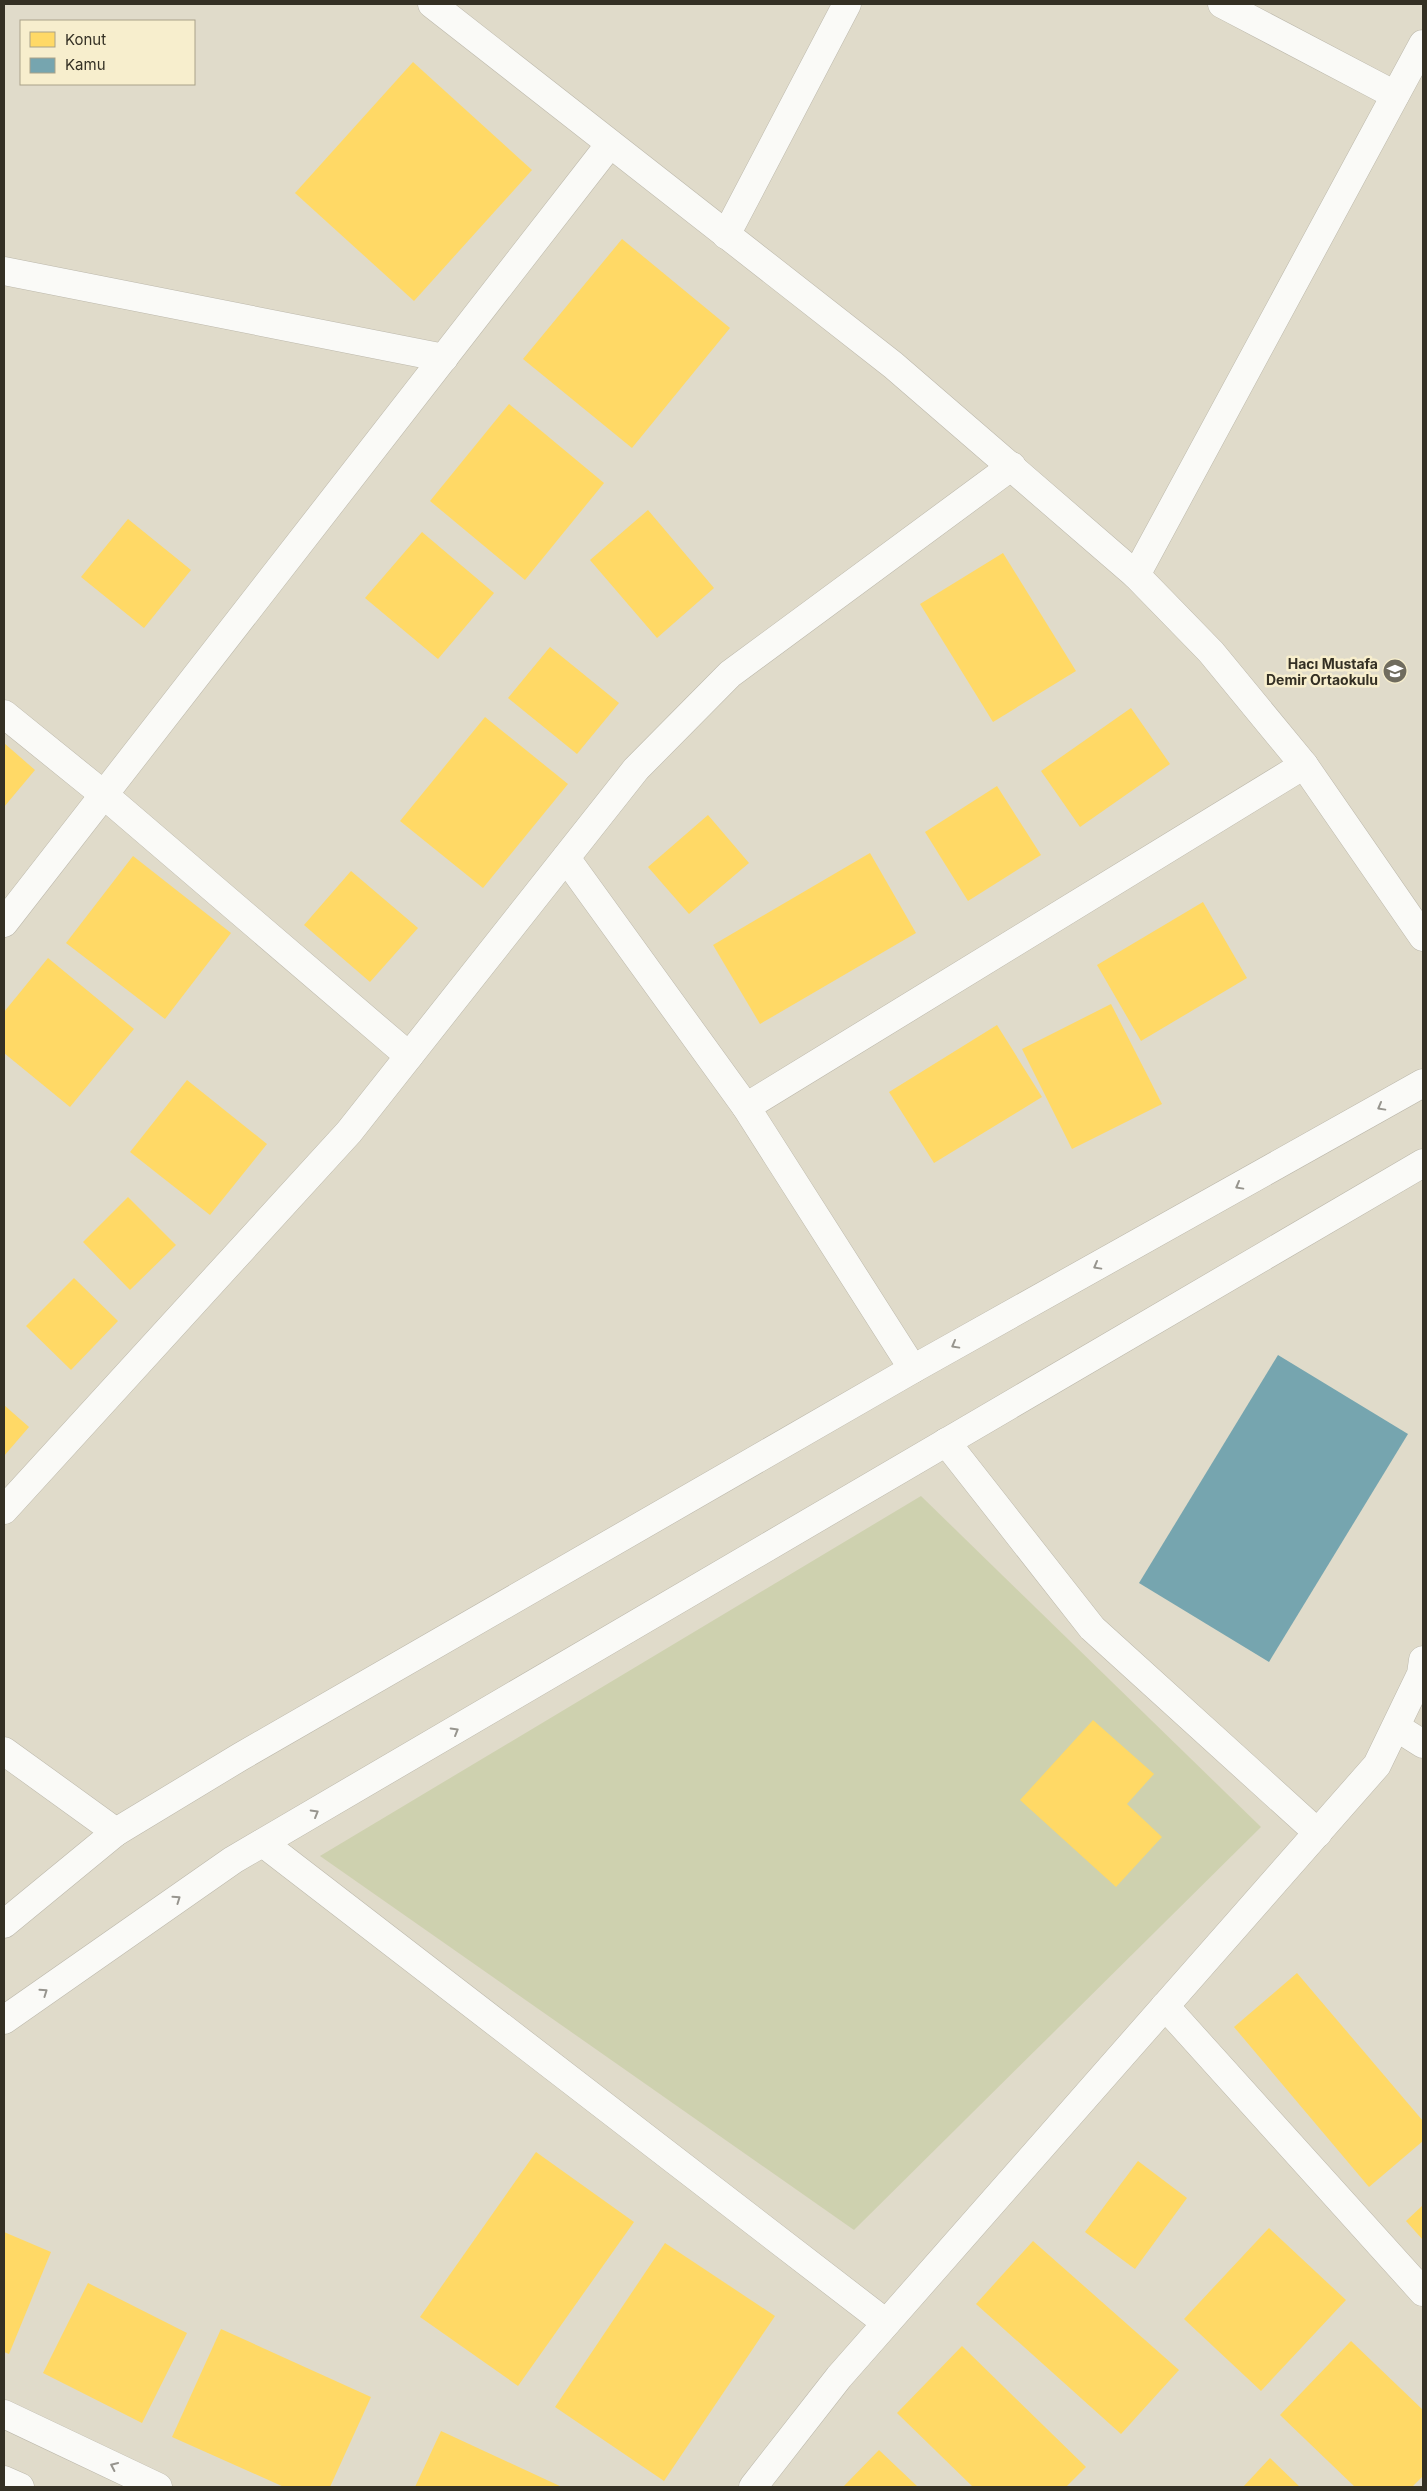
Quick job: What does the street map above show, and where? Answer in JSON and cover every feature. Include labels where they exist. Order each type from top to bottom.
[{"type":"street","points":[[432,4],[893,365],[1136,575],[1211,652],[1304,765],[1423,937]]},
{"type":"street","points":[[726,235],[847,4]]},
{"type":"street","points":[[1222,4],[1396,95]]},
{"type":"street","points":[[1136,575],[1423,44]]},
{"type":"street","points":[[4,923],[610,144]]},
{"type":"street","points":[[4,271],[444,358]]},
{"type":"street","points":[[4,1510],[349,1132],[636,769],[730,674],[1012,466]]},
{"type":"street","points":[[4,714],[103,794],[409,1056]]},
{"type":"street","points":[[746,1107],[1304,765]]},
{"type":"street","points":[[566,858],[746,1107],[913,1369]]},
{"type":"street","points":[[4,1924],[116,1832],[240,1757],[913,1369],[1423,1083]]},
{"type":"street","points":[[4,2020],[234,1860],[1423,1163]]},
{"type":"street","points":[[946,1442],[1092,1628],[1318,1834]]},
{"type":"street","points":[[753,2487],[839,2377],[1377,1765],[1421,1674],[1423,1660]]},
{"type":"street","points":[[1396,1728],[1423,1744]]},
{"type":"street","points":[[4,1750],[116,1832]]},
{"type":"street","points":[[264,1843],[886,2323]]},
{"type":"street","points":[[1165,2006],[1423,2292]]},
{"type":"street","points":[[4,2414],[158,2487]]},
{"type":"street","points":[[4,2480],[20,2487]]},
{"type":"green space","points":[[921,1496],[1261,1827],[854,2230],[320,1856]]},
{"type":"building: Konut","points":[[413,62],[532,170],[414,301],[295,193]]},
{"type":"building: Konut","points":[[622,239],[730,328],[632,448],[523,359]]},
{"type":"building: Konut","points":[[509,404],[604,483],[525,580],[430,501]]},
{"type":"building: Konut","points":[[648,510],[714,588],[657,638],[590,560]]},
{"type":"building: Konut","points":[[128,519],[191,570],[144,628],[81,577]]},
{"type":"building: Konut","points":[[422,532],[494,593],[438,659],[365,598]]},
{"type":"building: Konut","points":[[1003,553],[1076,671],[993,722],[920,604]]},
{"type":"building: Konut","points":[[550,647],[619,703],[577,754],[508,698]]},
{"type":"building: Konut","points":[[1131,708],[1170,764],[1080,827],[1041,771]]},
{"type":"building: Konut","points":[[485,717],[568,784],[483,888],[400,821]]},
{"type":"building: Konut","points":[[4,743],[35,770],[4,807]]},
{"type":"building: Konut","points":[[997,786],[1041,855],[968,901],[925,832]]},
{"type":"building: Konut","points":[[708,815],[749,863],[689,914],[648,867]]},
{"type":"building: Konut","points":[[870,853],[916,933],[760,1024],[713,945]]},
{"type":"building: Konut","points":[[133,856],[231,933],[165,1019],[66,943]]},
{"type":"building: Konut","points":[[351,871],[418,928],[370,982],[304,925]]},
{"type":"building: Konut","points":[[1203,902],[1247,978],[1141,1041],[1097,965]]},
{"type":"building: Konut","points":[[48,958],[134,1029],[70,1107],[4,1053],[4,1012]]},
{"type":"building: Konut","points":[[1111,1004],[1162,1104],[1072,1149],[1022,1049]]},
{"type":"building: Konut","points":[[997,1025],[1042,1097],[934,1163],[889,1092]]},
{"type":"building: Konut","points":[[187,1080],[267,1144],[210,1215],[130,1152]]},
{"type":"building: Konut","points":[[128,1197],[176,1245],[130,1290],[83,1242]]},
{"type":"building: Konut","points":[[74,1278],[118,1321],[71,1370],[26,1326]]},
{"type":"building: Konut","points":[[4,1405],[29,1427],[4,1456]]},
{"type":"building: Konut","points":[[1093,1720],[1154,1774],[1127,1804],[1162,1837],[1116,1887],[1020,1800]]},
{"type":"building: Konut","points":[[1297,1973],[1423,2121],[1423,2141],[1369,2187],[1234,2027]]},
{"type":"building: Konut","points":[[536,2152],[634,2222],[518,2386],[420,2317]]},
{"type":"building: Konut","points":[[1138,2161],[1187,2198],[1135,2269],[1085,2232]]},
{"type":"building: Konut","points":[[1423,2205],[1423,2240],[1406,2221]]},
{"type":"building: Konut","points":[[1269,2228],[1346,2300],[1261,2391],[1184,2319]]},
{"type":"building: Konut","points":[[4,2232],[51,2252],[9,2354],[4,2352]]},
{"type":"building: Konut","points":[[1033,2241],[1179,2370],[1121,2434],[976,2304]]},
{"type":"building: Konut","points":[[665,2243],[775,2316],[664,2481],[555,2407]]},
{"type":"building: Konut","points":[[88,2283],[187,2333],[142,2423],[43,2373]]},
{"type":"building: Konut","points":[[221,2329],[371,2397],[330,2487],[284,2487],[172,2437]]},
{"type":"building: Konut","points":[[1351,2341],[1423,2410],[1423,2476],[1412,2487],[1355,2487],[1280,2415]]},
{"type":"building: Konut","points":[[962,2346],[1086,2467],[1066,2487],[973,2487],[897,2413]]},
{"type":"building: Konut","points":[[441,2431],[562,2487],[415,2487]]},
{"type":"building: Konut","points":[[879,2450],[918,2487],[843,2487]]},
{"type":"building: Konut","points":[[1270,2458],[1300,2487],[1243,2487]]},
{"type":"building: Kamu","points":[[1278,1355],[1408,1434],[1269,1662],[1139,1583]]},
{"type":"place","name":"Hacı Mustafa Demir Ortaokulu","points":[[1395,671]]}]
